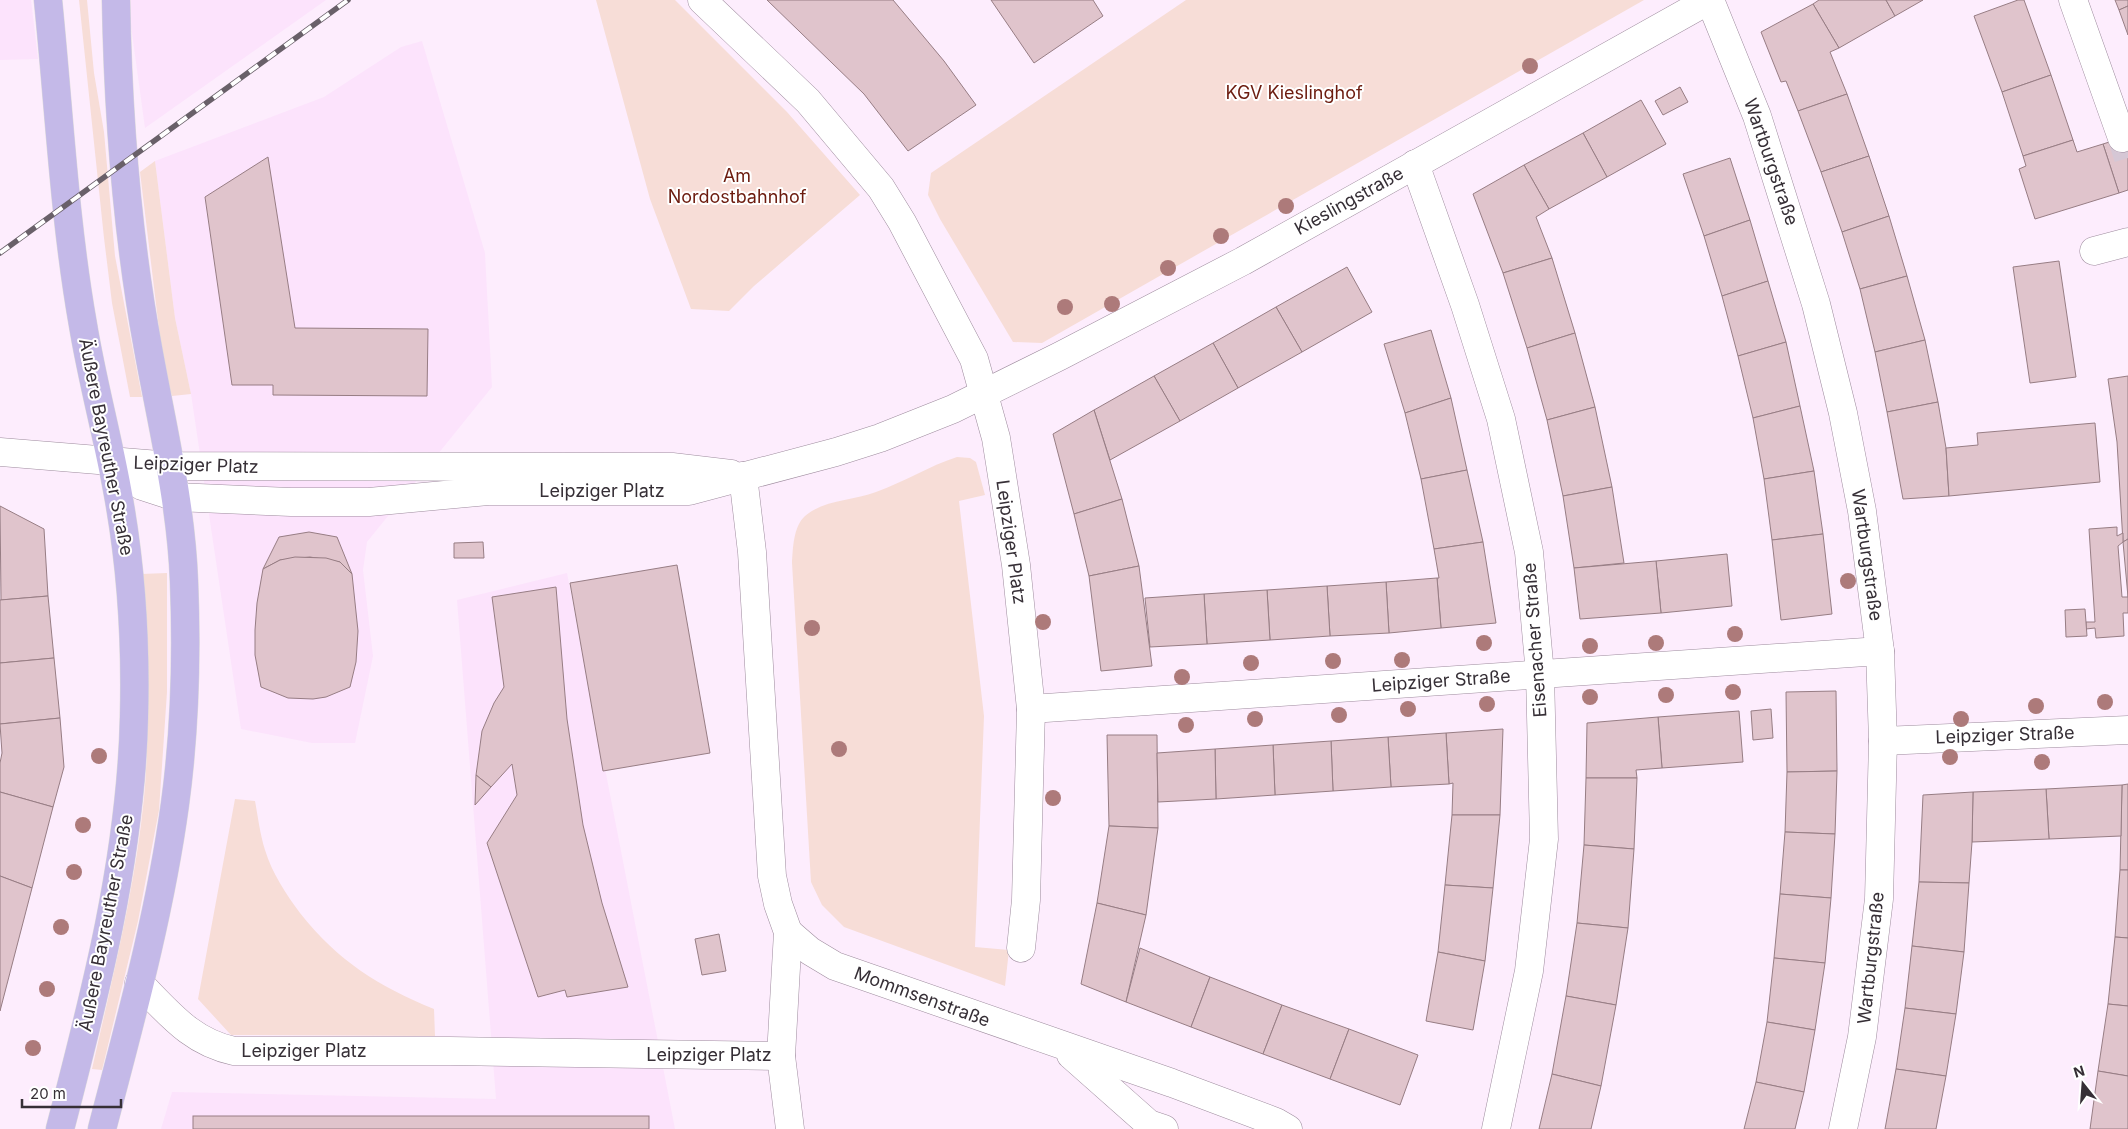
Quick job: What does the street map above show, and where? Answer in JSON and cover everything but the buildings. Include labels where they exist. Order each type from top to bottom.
[{"type":"main road","name":"Äußere Bayreuther Straße","points":[[48,0],[74,268],[90,361],[112,462],[123,524],[134,651],[134,721],[129,804],[105,943],[60,1129]]},
{"type":"main road","points":[[102,1129],[139,983],[166,857],[180,766],[185,668],[182,551],[176,497],[146,340],[127,196],[118,87],[116,0]]},
{"type":"street","points":[[702,0],[808,101],[881,188],[902,222],[956,322],[974,359],[985,394]]},
{"type":"street","name":"Kieslingstraße","points":[[985,394],[1242,261],[1709,0]]},
{"type":"street","name":"Wartburgstraße","points":[[1709,0],[1757,116],[1816,304],[1843,413],[1862,511],[1880,651],[1883,740],[1879,900],[1862,1037],[1843,1129]]},
{"type":"street","points":[[2073,0],[2122,138]]},
{"type":"street","name":"Eisenacher Straße","points":[[1415,164],[1465,305],[1501,419],[1529,552],[1540,674],[1544,839],[1529,971],[1496,1129]]},
{"type":"street","points":[[2094,251],[2128,242]]},
{"type":"street","name":"Leipziger Platz","points":[[112,462],[142,486],[176,497],[291,502],[360,502],[497,491],[689,491],[742,476],[804,462],[880,438],[985,394],[996,438],[1016,565],[1031,709],[1026,900],[1021,948]]},
{"type":"street","points":[[0,452],[112,462]]},
{"type":"street","name":"Leipziger Platz","points":[[112,462],[171,466],[672,467],[742,476]]},
{"type":"street","name":"Leipziger Platz","points":[[139,983],[190,1034],[219,1048],[234,1051],[450,1050],[781,1056],[788,932],[778,904],[772,876],[752,552],[742,476]]},
{"type":"street","name":"Leipziger Straße","points":[[1031,709],[1880,651]]},
{"type":"street","name":"Leipziger Straße","points":[[1883,740],[2128,730]]},
{"type":"street","name":"Mommsenstraße","points":[[788,932],[810,951],[835,966],[1063,1047],[1172,1083],[1276,1122],[1288,1129]]},
{"type":"street","name":"Mommsenstraße","points":[[1063,1047],[1149,1124],[1164,1129]]},
{"type":"street","points":[[781,1056],[790,1129]]},
{"type":"shaded area","points":[[0,0],[31,0],[38,59],[0,60]]},
{"type":"shaded area","points":[[130,0],[326,0],[145,128],[131,26]]},
{"type":"shaded area","points":[[422,41],[485,253],[492,387],[367,542],[363,570],[373,656],[355,743],[312,743],[241,729],[191,394],[175,318],[155,161],[324,97],[401,47]]},
{"type":"shaded area","points":[[567,573],[675,1129],[161,1129],[172,1092],[496,1099],[457,600]]},
{"type":"green space","points":[[79,0],[87,0],[94,73],[104,132],[115,256],[142,397],[130,397],[112,303]]},
{"type":"green space","name":"Am Nordostbahnhof","points":[[596,0],[675,0],[787,112],[860,195],[754,286],[729,311],[691,309],[650,199]]},
{"type":"green space","name":"KGV Kieslinghof","points":[[1186,0],[1644,0],[1042,343],[1013,342],[940,219],[928,195],[931,173]]},
{"type":"green space","points":[[155,161],[175,318],[191,394],[172,396],[164,370],[140,172]]},
{"type":"green space","points":[[957,457],[970,458],[976,462],[985,495],[959,501],[984,716],[975,947],[1009,950],[1005,986],[844,927],[822,905],[811,882],[792,563],[793,545],[798,526],[805,516],[821,506],[876,492]]},
{"type":"green space","points":[[167,573],[167,692],[159,810],[138,921],[102,1070],[92,1069],[129,900],[144,798],[147,714],[141,574]]},
{"type":"green space","points":[[235,799],[255,801],[262,838],[271,867],[300,913],[314,930],[360,970],[395,991],[434,1009],[435,1036],[231,1035],[198,999]]},
{"type":"tunnel","points":[[2122,138],[2128,158]]},
{"type":"railway","points":[[0,253],[348,0]]}]
